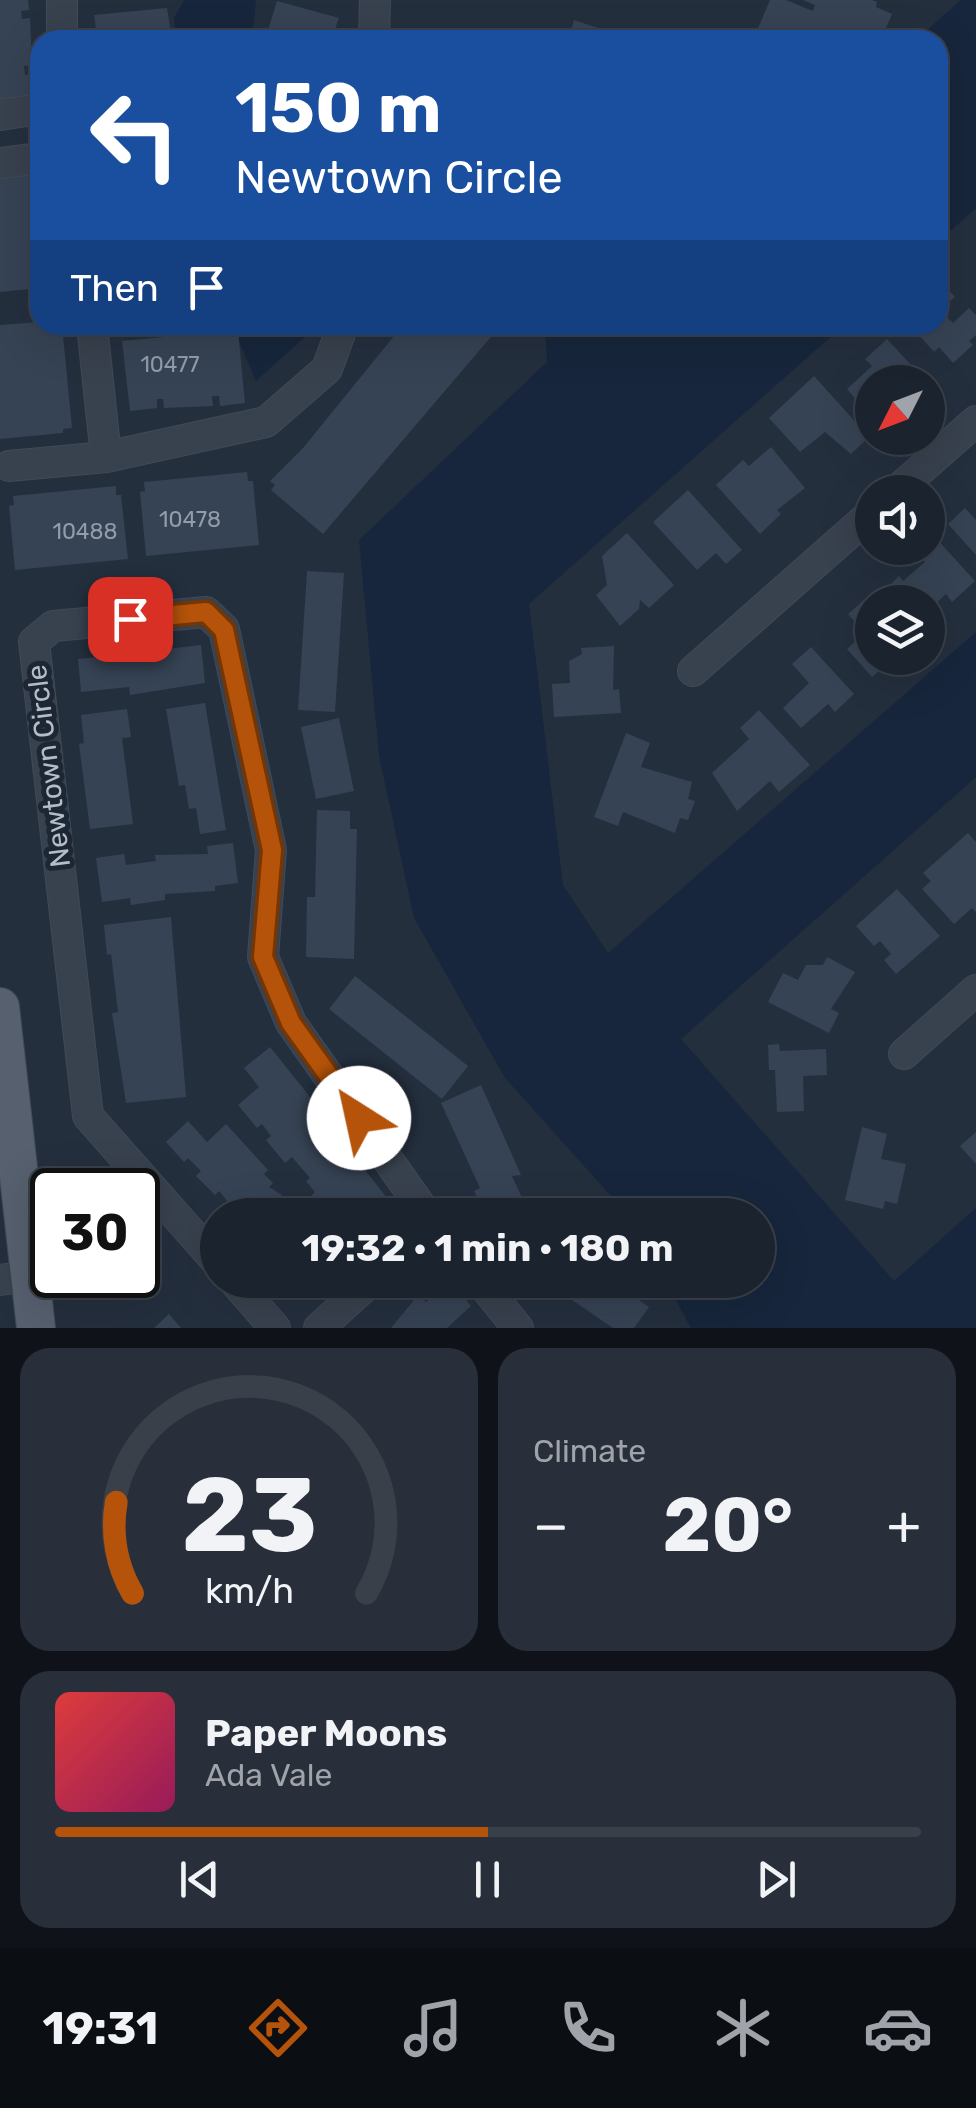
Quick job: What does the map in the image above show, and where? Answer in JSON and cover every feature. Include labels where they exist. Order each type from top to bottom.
[{"type":"main road","points":[[0,1007],[15,1278],[36,1328]]},
{"type":"street","points":[[62,0],[62,30]]},
{"type":"street","points":[[374,30],[375,0]]},
{"type":"street","points":[[0,115],[30,110]]},
{"type":"street","points":[[0,163],[30,159]]},
{"type":"street","points":[[93,335],[106,456]]},
{"type":"street","points":[[9,466],[106,456],[266,422],[327,369],[339,335]]},
{"type":"street","points":[[914,475],[976,421]]},
{"type":"street","points":[[694,672],[855,528]]},
{"type":"street","name":"Newtown Circle","points":[[200,1243],[88,1116],[34,642],[53,626],[206,612],[224,630],[272,850],[263,957],[291,1023],[415,1198]]},
{"type":"street","points":[[904,1054],[976,990]]},
{"type":"street","points":[[249,1298],[275,1328]]},
{"type":"street","points":[[319,1328],[352,1298]]},
{"type":"street","points":[[494,1298],[518,1328]]},
{"type":"water","points":[[184,0],[256,0],[253,30],[175,30],[174,18]]},
{"type":"water","points":[[961,0],[976,0],[976,208],[948,233],[948,30],[927,30]]},
{"type":"water","points":[[236,335],[305,335],[305,337],[256,381]]},
{"type":"water","points":[[546,335],[833,335],[529,604],[563,885],[608,953],[927,675],[945,675],[945,659],[976,632],[976,777],[681,1039],[894,1281],[976,1208],[976,1328],[691,1328],[675,1298],[775,1298],[775,1198],[613,1198],[505,1078],[414,918],[379,756],[359,540],[547,362]]},
{"type":"building","points":[[0,0],[28,0],[29,10],[21,11],[22,19],[30,18],[30,65],[24,66],[25,75],[30,74],[30,98],[0,101]]},
{"type":"building","points":[[770,0],[786,0],[813,11],[815,5],[803,0],[872,0],[877,2],[876,7],[892,14],[885,30],[757,30]]},
{"type":"building","points":[[277,1],[339,18],[335,29],[338,30],[268,30]]},
{"type":"building","points":[[167,8],[170,30],[96,30],[94,15]]},
{"type":"building","points":[[574,20],[601,29],[601,30],[571,30]]},
{"type":"building","points":[[30,174],[30,289],[0,292],[0,178]]},
{"type":"building","points":[[969,308],[976,315],[976,335],[969,341],[973,345],[953,363],[939,347],[934,352],[919,335],[948,335],[948,318],[953,323]]},
{"type":"building","points":[[30,323],[30,335],[63,335],[72,428],[63,429],[63,433],[0,439],[0,325]]},
{"type":"building","points":[[238,335],[245,403],[220,406],[219,396],[212,396],[213,406],[164,408],[163,399],[157,399],[157,408],[130,411],[122,341]]},
{"type":"building","points":[[395,335],[492,335],[323,534],[271,490],[275,485],[270,481],[303,448]]},
{"type":"building","points":[[887,339],[911,365],[871,365],[865,359]]},
{"type":"building","points":[[814,376],[855,421],[855,450],[851,454],[825,432],[800,452],[769,418]]},
{"type":"building","points":[[855,382],[855,398],[847,389]]},
{"type":"building","points":[[771,447],[805,488],[777,510],[781,514],[760,534],[716,485],[743,460],[749,466]]},
{"type":"building","points":[[247,472],[248,481],[253,481],[259,545],[146,556],[140,492],[145,491],[144,482]]},
{"type":"building","points":[[116,486],[116,495],[121,495],[128,559],[15,570],[9,506],[14,505],[13,496]]},
{"type":"building","points":[[688,490],[742,550],[726,564],[716,553],[697,570],[653,522]]},
{"type":"building","points":[[965,508],[976,520],[976,555],[948,524]]},
{"type":"building","points":[[627,533],[674,585],[649,608],[640,600],[639,609],[620,626],[596,595],[607,585],[602,556]]},
{"type":"building","points":[[945,548],[975,581],[952,602],[945,595],[945,585],[891,584],[899,576],[903,581],[922,565],[945,565]]},
{"type":"building","points":[[307,571],[344,573],[335,712],[298,710]]},
{"type":"building","points":[[855,642],[855,658],[847,649]]},
{"type":"building","points":[[201,645],[205,683],[130,695],[129,687],[81,692],[78,659],[100,657],[99,649],[124,647],[124,654]]},
{"type":"building","points":[[614,646],[613,690],[619,689],[621,713],[554,717],[552,684],[570,683],[569,661],[582,654],[581,648]]},
{"type":"building","points":[[811,647],[854,694],[835,712],[828,704],[801,728],[783,708],[809,683],[792,664]]},
{"type":"building","points":[[205,703],[226,830],[200,834],[196,808],[189,809],[185,785],[179,786],[166,709]]},
{"type":"building","points":[[127,709],[131,737],[122,738],[133,824],[90,829],[79,744],[84,743],[81,715]]},
{"type":"building","points":[[759,710],[810,765],[779,792],[770,781],[737,811],[712,773],[749,739],[740,728]]},
{"type":"building","points":[[339,718],[354,791],[316,799],[301,727]]},
{"type":"building","points":[[626,733],[650,743],[641,767],[692,782],[688,799],[695,801],[688,820],[680,818],[675,833],[623,812],[618,826],[594,817]]},
{"type":"building","points":[[317,810],[350,811],[350,829],[357,829],[354,959],[306,957],[307,897],[315,897]]},
{"type":"building","points":[[968,833],[976,842],[976,912],[972,908],[954,924],[922,889],[931,881],[923,873]]},
{"type":"building","points":[[233,843],[238,883],[215,886],[215,891],[165,894],[165,900],[131,905],[130,898],[102,902],[96,858],[124,854],[126,865],[156,861],[155,855],[208,854],[207,846]]},
{"type":"building","points":[[897,889],[940,936],[896,974],[884,960],[891,954],[880,941],[874,946],[856,926]]},
{"type":"building","points":[[171,917],[186,1097],[126,1103],[112,1013],[118,1012],[111,954],[107,955],[104,925]]},
{"type":"building","points":[[827,957],[855,972],[831,1009],[839,1013],[829,1033],[768,1002],[783,973],[798,980],[806,965],[823,965]]},
{"type":"building","points":[[355,976],[468,1066],[442,1099],[329,1009]]},
{"type":"building","points":[[779,1044],[780,1051],[826,1049],[827,1075],[803,1076],[804,1111],[777,1112],[775,1070],[769,1070],[768,1045]]},
{"type":"building","points":[[270,1047],[315,1103],[311,1107],[318,1115],[321,1112],[330,1124],[336,1119],[357,1144],[353,1147],[362,1159],[358,1161],[387,1198],[311,1198],[315,1192],[306,1181],[310,1178],[292,1157],[285,1163],[266,1140],[271,1136],[262,1124],[257,1128],[238,1105],[259,1087],[244,1068]]},
{"type":"building","points":[[481,1085],[521,1175],[512,1176],[522,1198],[477,1198],[474,1191],[480,1188],[441,1103]]},
{"type":"building","points":[[188,1121],[207,1142],[226,1124],[268,1170],[264,1174],[273,1183],[269,1187],[282,1195],[225,1198],[219,1191],[215,1195],[196,1176],[201,1171],[188,1158],[184,1162],[166,1142]]},
{"type":"building","points":[[862,1127],[887,1134],[881,1159],[906,1164],[897,1204],[885,1201],[883,1209],[845,1200]]},
{"type":"building","points":[[976,1132],[976,1164],[960,1146]]},
{"type":"building","points":[[416,1298],[426,1302],[431,1298],[465,1298],[471,1306],[447,1328],[391,1328]]},
{"type":"building","points":[[569,1298],[636,1298],[649,1307],[634,1328],[613,1328]]},
{"type":"building","points":[[169,1314],[181,1328],[154,1328]]},
{"type":"route","points":[[130,619],[206,612],[224,630],[272,850],[263,957],[291,1023],[359,1118]]}]
